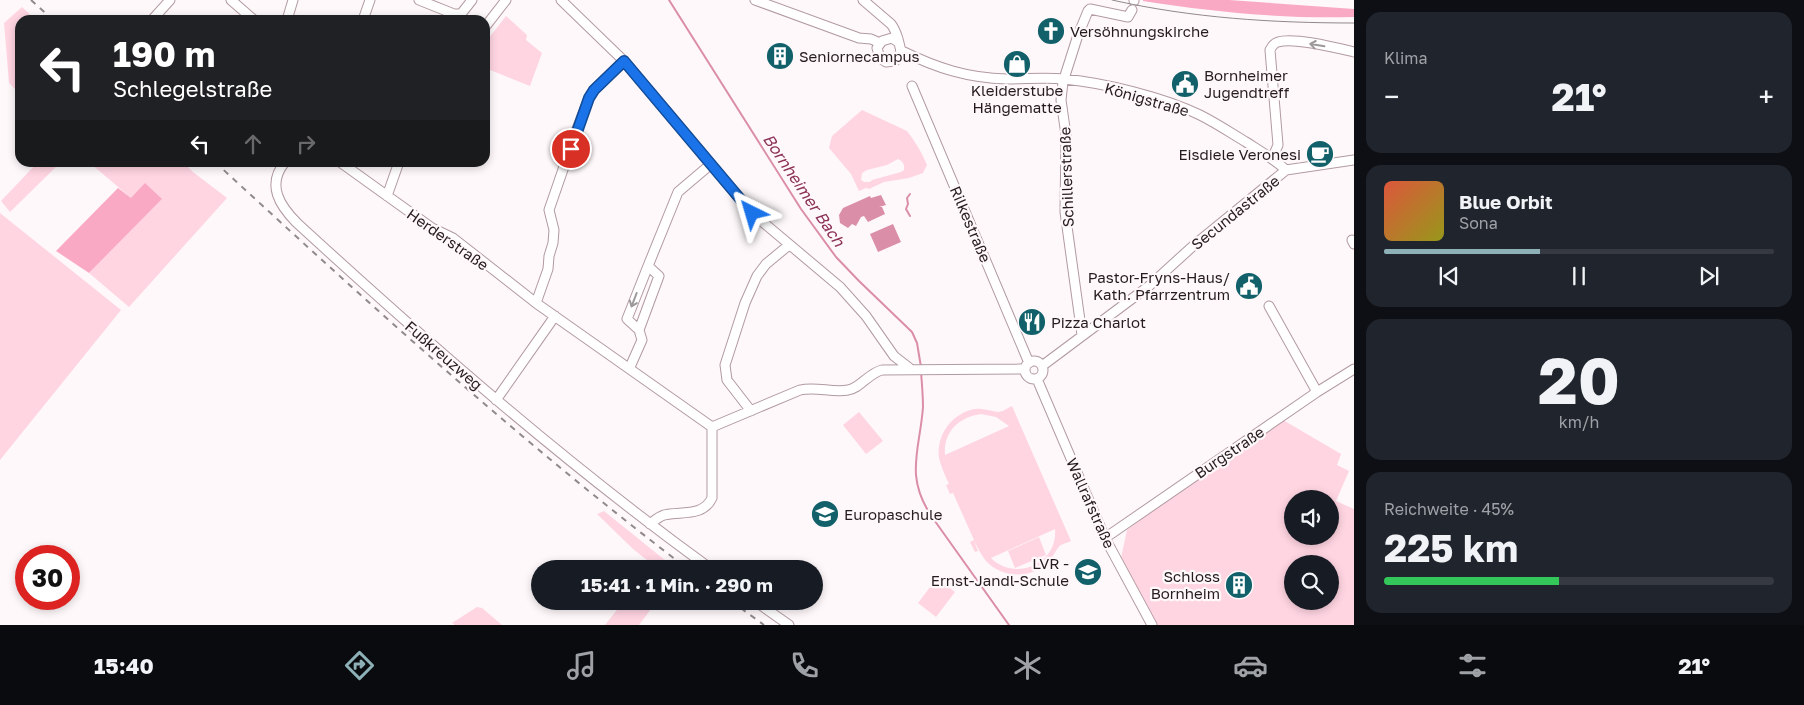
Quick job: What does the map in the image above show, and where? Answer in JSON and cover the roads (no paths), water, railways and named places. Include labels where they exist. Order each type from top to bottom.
[{"type":"street","points":[[156,15],[170,0]]},
{"type":"street","points":[[231,0],[248,15]]},
{"type":"street","points":[[288,15],[293,0]]},
{"type":"street","points":[[365,15],[370,0]]},
{"type":"street","points":[[419,0],[454,14],[461,14],[472,0]]},
{"type":"street","points":[[490,21],[506,0]]},
{"type":"street","points":[[560,0],[624,61],[752,213],[840,287],[866,316],[894,356],[913,370]]},
{"type":"street","name":"Königstraße","points":[[755,0],[859,38],[882,44],[898,42]]},
{"type":"street","points":[[863,0],[894,27],[900,54]]},
{"type":"street","name":"Schillerstraße","points":[[1082,336],[1065,212],[1066,135],[1061,100],[1063,82],[1088,10],[1128,17],[1132,10]]},
{"type":"street","points":[[882,44],[888,32],[885,20]]},
{"type":"street","points":[[1272,158],[1278,145],[1270,50],[1274,44],[1279,41],[1299,42],[1354,52]]},
{"type":"street","name":"Königstraße","points":[[882,44],[880,58],[886,62],[895,61],[900,54],[908,61],[925,63],[974,76],[1007,79],[1065,79],[1120,89],[1182,108],[1221,127],[1272,158],[1286,170]]},
{"type":"street","points":[[536,303],[548,269],[553,243],[554,230],[549,210],[589,98],[594,90],[624,61]]},
{"type":"street","name":"Rilkestraße","points":[[912,86],[1027,366]]},
{"type":"street","points":[[1286,170],[1354,160]]},
{"type":"street","points":[[630,368],[642,340],[639,330],[627,319],[648,266],[678,192],[711,164]]},
{"type":"street","name":"Fußkreuzweg","points":[[281,167],[276,189],[278,200],[286,212],[375,295],[496,400],[650,524],[699,560]]},
{"type":"street","name":"Herderstraße","points":[[347,167],[432,228],[453,238],[536,303],[712,427]]},
{"type":"street","points":[[387,196],[397,167]]},
{"type":"street","name":"Secundastraße","points":[[1042,366],[1149,286],[1212,230],[1286,170]]},
{"type":"street","points":[[751,411],[727,380],[725,365],[745,302],[757,276],[766,264],[789,245]]},
{"type":"street","points":[[639,330],[659,276],[648,266]]},
{"type":"street","points":[[1269,306],[1317,392]]},
{"type":"street","points":[[496,400],[556,316]]},
{"type":"street","points":[[650,524],[664,515],[694,512],[704,508],[710,502],[712,498],[712,427],[800,390],[808,388],[850,390],[876,372],[894,356]]},
{"type":"street","points":[[876,372],[1027,366],[1035,361],[1042,366],[1042,373],[1037,379],[1028,377],[1027,366]]},
{"type":"street","name":"Burgstraße","points":[[1105,538],[1317,392],[1354,369]]},
{"type":"street","name":"Wallrafstraße","points":[[1037,379],[1105,538],[1152,625]]},
{"type":"street","points":[[768,610],[789,625]]},
{"type":"waterway","name":"Bornheimer Bach","points":[[669,0],[801,209],[836,257],[912,332],[917,343],[921,367]]},
{"type":"waterway","points":[[910,194],[907,198],[908,204],[906,209],[910,216]]},
{"type":"waterway","name":"Bornheimer Bach","points":[[921,372],[923,407],[916,463],[918,489],[932,517],[1009,625]]},
{"type":"tram line","points":[[1112,0],[1172,11],[1233,18],[1293,22],[1354,23]]},
{"type":"railway","points":[[31,0],[48,15]]},
{"type":"railway","points":[[220,167],[388,320],[506,422],[676,560]]},
{"type":"railway","points":[[743,610],[764,625]]},
{"type":"place","name":"Versöhnungskirche","points":[[1051,31]]},
{"type":"place","name":"Seniornecampus","points":[[780,56]]},
{"type":"place","name":"Kleiderstube Hängematte","points":[[1017,64]]},
{"type":"place","name":"Bornheimer Jugendtreff","points":[[1185,84]]},
{"type":"place","name":"Eisdiele Veronesi","points":[[1320,154]]},
{"type":"place","name":"Pastor-Fryns-Haus/ Kath. Pfarrzentrum","points":[[1249,286]]},
{"type":"place","name":"Pizza Charlot","points":[[1032,322]]},
{"type":"place","name":"Europaschule","points":[[825,514]]},
{"type":"place","name":"LVR - Ernst-Jandl-Schule","points":[[1088,572]]},
{"type":"place","name":"Schloss Bornheim","points":[[1239,585]]}]
